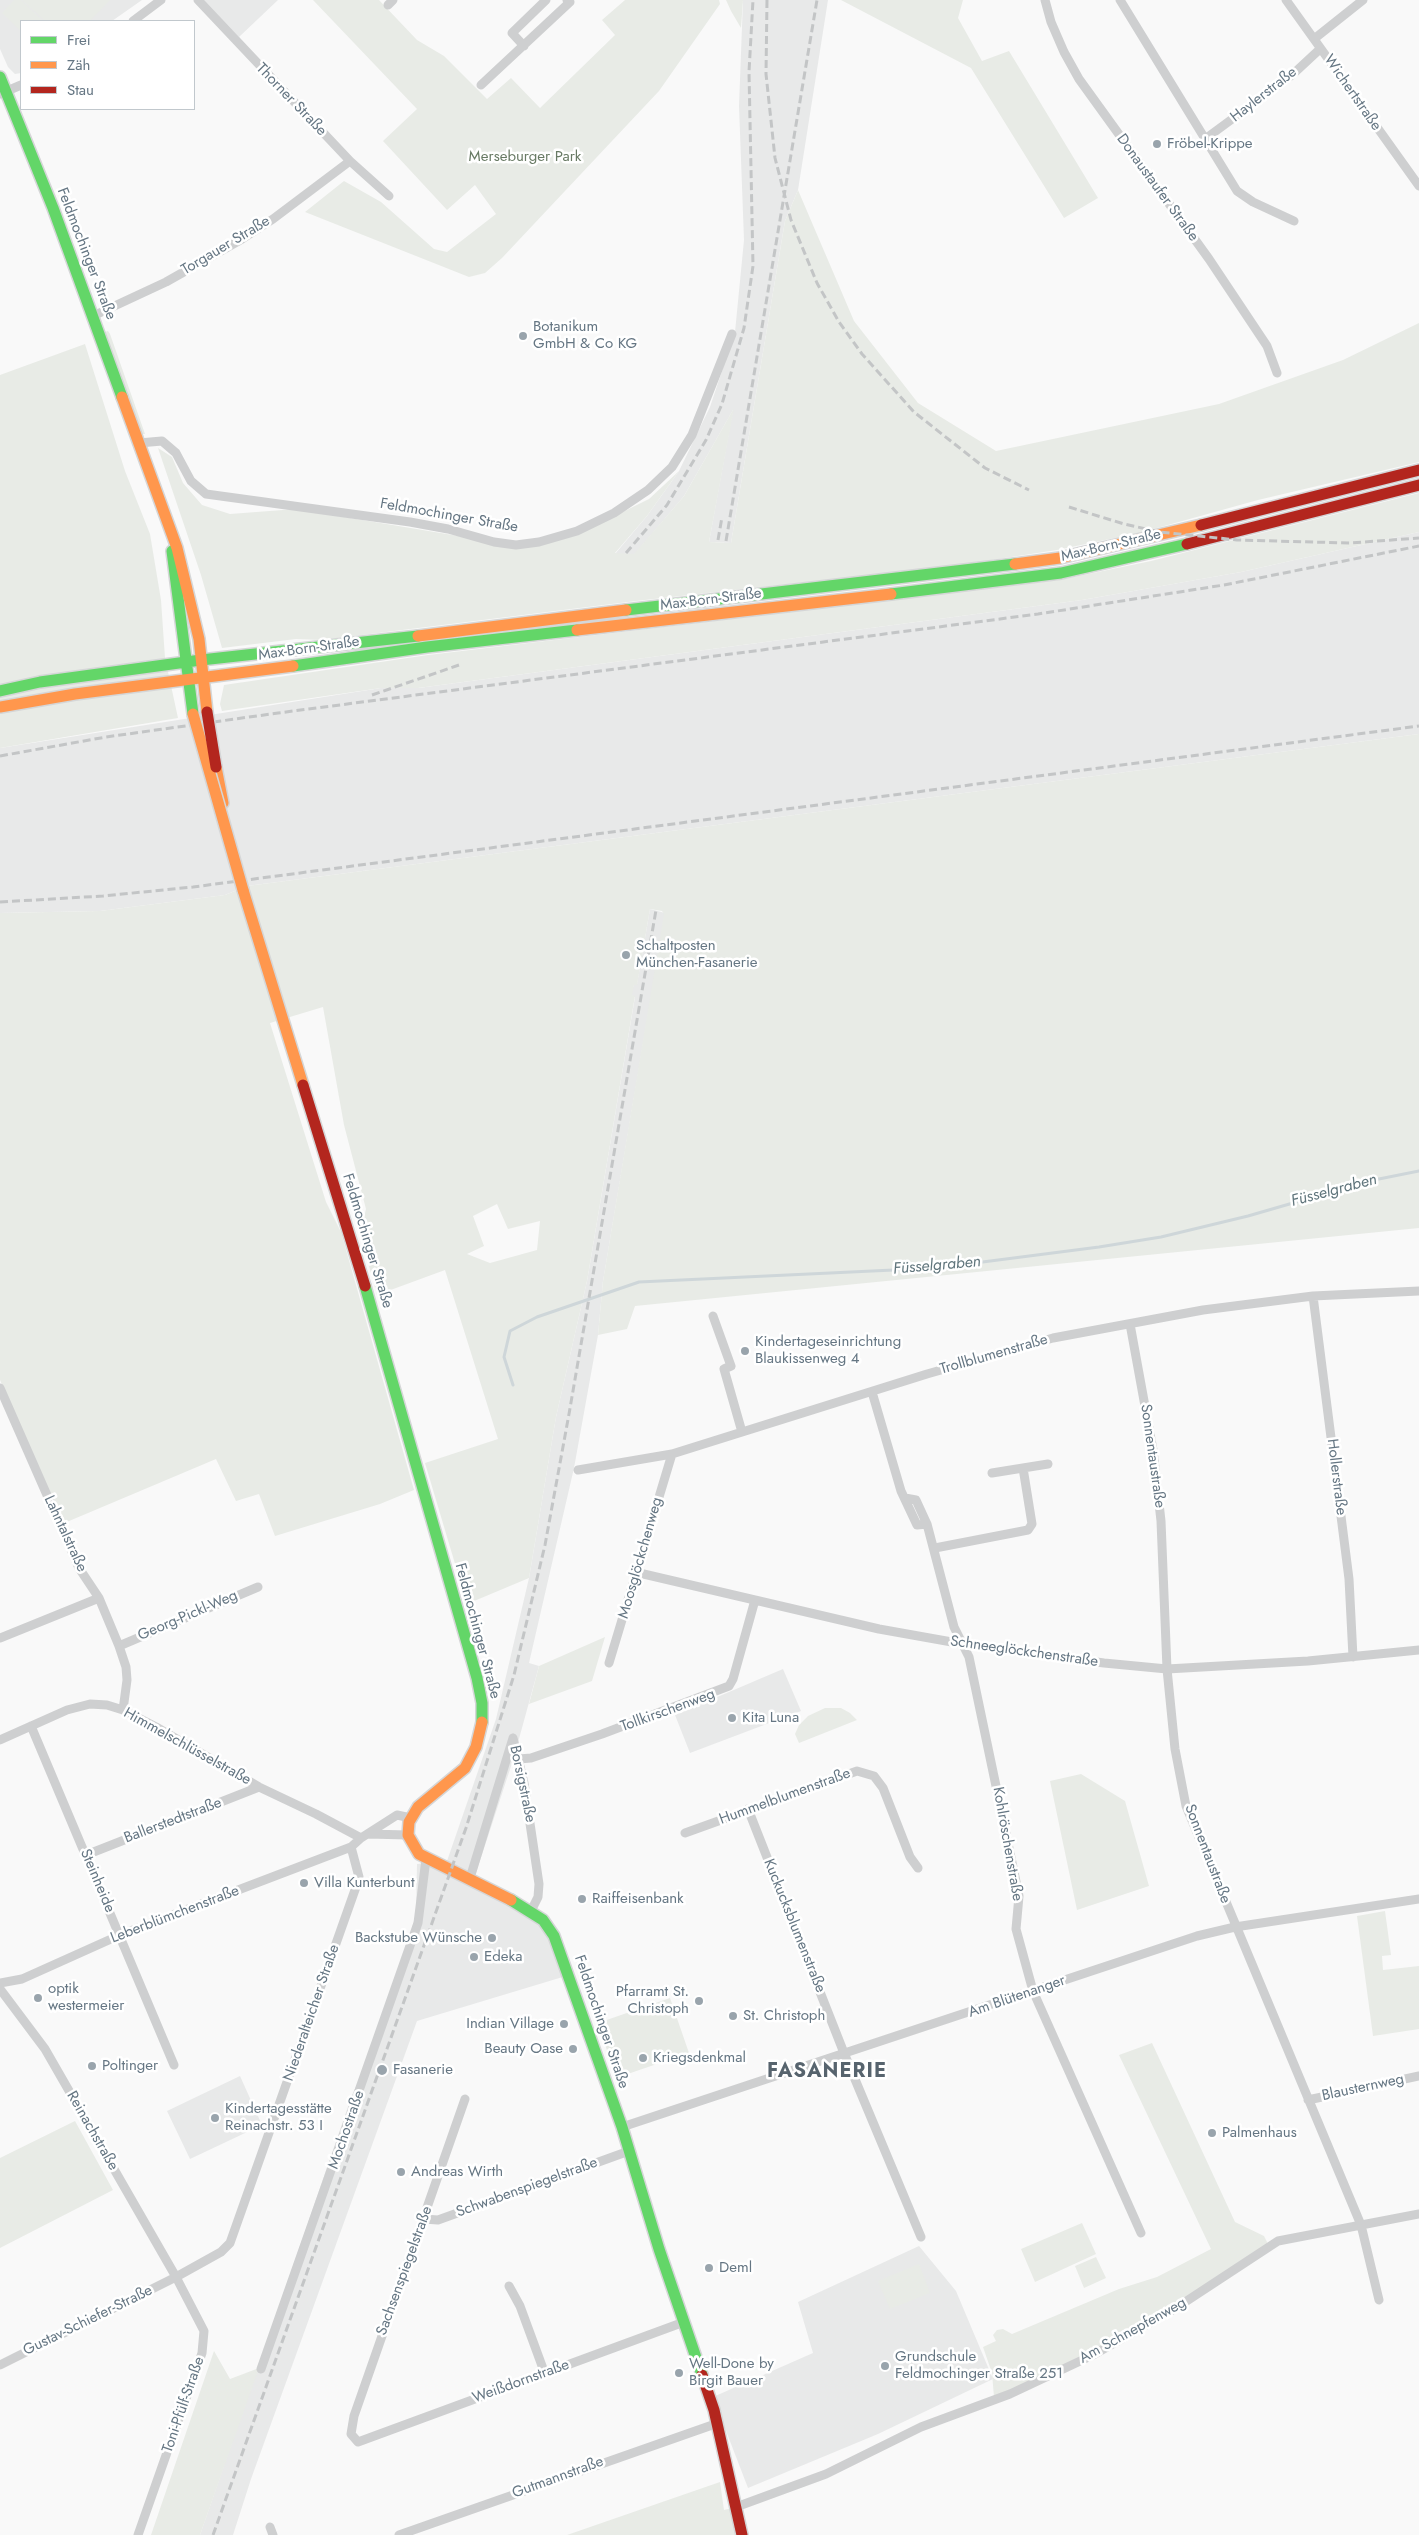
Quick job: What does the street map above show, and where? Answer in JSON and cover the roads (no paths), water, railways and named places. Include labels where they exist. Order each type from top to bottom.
[{"type":"main road","name":"Feldmochinger Straße","points":[[0,77],[3,92],[93,316],[187,581],[228,837]]},
{"type":"main road","name":"Max-Born-Straße","points":[[0,691],[40,682],[201,660],[337,646],[472,628],[961,572],[1060,558],[1419,470]]},
{"type":"main road","name":"Max-Born-Straße","points":[[0,707],[75,694],[188,681],[427,648],[1061,573],[1147,554],[1419,485]]},
{"type":"main road","name":"Feldmochinger Straße","points":[[169,527],[192,714],[243,890],[371,1304],[477,1678],[482,1704],[482,1726],[476,1747],[465,1768],[420,1804],[411,1818],[408,1835],[415,1850],[426,1859],[470,1878],[531,1911],[542,1920],[554,1936],[622,2127],[718,2423],[742,2535]]},
{"type":"street","points":[[134,20],[161,0]]},
{"type":"street","name":"Thorner Straße","points":[[198,0],[350,161],[389,196]]},
{"type":"street","points":[[524,46],[512,33],[546,0]]},
{"type":"street","name":"Donaustaufer Straße","points":[[1045,0],[1051,22],[1064,52],[1079,79],[1209,259],[1267,346],[1278,373]]},
{"type":"street","points":[[1120,0],[1237,191],[1253,202],[1294,221]]},
{"type":"street","name":"Wichertstraße","points":[[1286,0],[1419,186]]},
{"type":"street","points":[[1314,39],[1364,0]]},
{"type":"street","points":[[481,85],[524,46],[568,1]]},
{"type":"street","name":"Haylerstraße","points":[[1205,139],[1262,98],[1320,49]]},
{"type":"street","points":[[3,92],[20,85]]},
{"type":"street","name":"Torgauer Straße","points":[[93,316],[166,282],[242,239],[273,219],[350,161]]},
{"type":"street","name":"Feldmochinger Straße","points":[[139,442],[162,442],[176,453],[191,481],[206,494],[410,522],[448,529],[494,542],[516,545],[539,542],[577,531],[614,513],[648,490],[672,467],[692,435],[732,334]]},
{"type":"street","name":"Trollblumenstraße","points":[[578,1470],[672,1454],[1053,1338],[1203,1310],[1313,1296],[1419,1291]]},
{"type":"street","name":"Hollerstraße","points":[[1313,1296],[1349,1579],[1353,1657]]},
{"type":"street","points":[[713,1316],[731,1366],[724,1369],[742,1432]]},
{"type":"street","name":"Sonnentaustraße","points":[[1130,1324],[1153,1450],[1161,1521],[1167,1670],[1176,1749],[1186,1806],[1361,2225],[1379,2300]]},
{"type":"street","name":"Lahntalstraße","points":[[0,1388],[79,1568],[99,1598],[119,1646],[126,1667],[127,1680],[123,1710]]},
{"type":"street","name":"Kohlröschenstraße","points":[[872,1392],[905,1498],[916,1500],[927,1524],[935,1548],[954,1627],[969,1657],[1019,1896],[1016,1930],[1033,1992],[1141,2232]]},
{"type":"street","name":"Moosglöckchenweg","points":[[609,1663],[672,1454]]},
{"type":"street","points":[[992,1473],[1048,1464]]},
{"type":"street","points":[[935,1548],[1028,1530],[1032,1524],[1023,1468]]},
{"type":"street","name":"Schneeglöckchenstraße","points":[[635,1572],[879,1629],[963,1644],[1167,1670],[1353,1657],[1419,1650]]},
{"type":"street","name":"Georg-Pickl-Weg","points":[[119,1646],[258,1587]]},
{"type":"street","points":[[0,1638],[99,1598]]},
{"type":"street","name":"Tollkirschenweg","points":[[519,1759],[531,1758],[602,1734],[729,1686],[733,1679],[754,1600]]},
{"type":"street","name":"Himmelschlüsselstraße","points":[[0,1740],[67,1710],[90,1704],[107,1705],[123,1710],[260,1788],[364,1836]]},
{"type":"street","name":"Steinheide","points":[[30,1726],[174,2065]]},
{"type":"street","name":"Borsigstraße","points":[[470,1878],[513,1738],[519,1759],[539,1884],[538,1897],[531,1911]]},
{"type":"street","name":"Hummelblumenstraße","points":[[685,1832],[857,1771],[874,1776],[883,1788],[910,1857],[918,1868]]},
{"type":"street","name":"Ballerstedtstraße","points":[[86,1855],[260,1788]]},
{"type":"street","name":"Kuckucksblumenstraße","points":[[748,1809],[844,2053],[921,2237]]},
{"type":"street","points":[[351,1847],[364,1836],[398,1815],[411,1818]]},
{"type":"street","points":[[364,1836],[408,1835]]},
{"type":"street","name":"Leberblümchenstraße","points":[[0,1984],[22,1979],[120,1935],[351,1847]]},
{"type":"street","name":"Niederalteicher Straße","points":[[176,2277],[221,2252],[230,2244],[356,1887],[359,1877],[351,1847]]},
{"type":"street","name":"Mochostraße","points":[[261,2369],[418,1923],[426,1859]]},
{"type":"street","name":"Am Blütenanger","points":[[622,2127],[1033,1992],[1146,1952],[1235,1927],[1419,1899]]},
{"type":"street","name":"Reinachstraße","points":[[0,1989],[45,2049],[176,2277]]},
{"type":"street","name":"Blausternweg","points":[[1308,2100],[1419,2076]]},
{"type":"street","name":"Sachsenspiegelstraße","points":[[358,2442],[351,2434],[354,2416],[465,2099]]},
{"type":"street","name":"Schwabenspiegelstraße","points":[[424,2219],[438,2220],[629,2151]]},
{"type":"street","name":"Am Schnepfenweg","points":[[736,2507],[826,2474],[921,2427],[1010,2394],[1093,2355],[1176,2308],[1278,2241],[1419,2214]]},
{"type":"street","name":"Gustav-Schiefer-Straße","points":[[0,2364],[176,2277]]},
{"type":"street","name":"Toni-Pfülf-Straße","points":[[138,2535],[202,2353],[204,2331],[176,2277]]},
{"type":"street","points":[[509,2286],[520,2306],[545,2374]]},
{"type":"street","name":"Weißdornstraße","points":[[358,2442],[684,2322]]},
{"type":"street","name":"Gutmannstraße","points":[[399,2535],[718,2423]]},
{"type":"waterway","name":"Füsselgraben","points":[[513,1385],[504,1357],[510,1331],[537,1317],[639,1282],[936,1268],[1099,1247],[1161,1237],[1248,1216],[1369,1181],[1419,1171]]},
{"type":"railway","points":[[626,553],[667,505],[706,440],[722,404],[744,328],[753,266],[749,72],[753,0]]},
{"type":"railway","points":[[767,0],[766,74],[775,158],[791,220],[817,283],[839,322],[862,354],[914,412],[985,468],[1029,490]]},
{"type":"railway","points":[[726,541],[817,0]]},
{"type":"railway","points":[[1069,507],[1124,524],[1160,532],[1237,540],[1350,543],[1419,538]]},
{"type":"railway","points":[[718,540],[722,517]]},
{"type":"railway","points":[[0,756],[106,737],[278,713],[1038,614],[1224,585],[1419,546]]},
{"type":"railway","points":[[372,695],[462,664]]},
{"type":"railway","points":[[0,902],[103,896],[193,887],[1419,726]]},
{"type":"railway","points":[[213,2535],[466,1828],[514,1675],[545,1545],[656,910]]},
{"type":"place","name":"Fröbel-Krippe","points":[[1157,144]]},
{"type":"place","name":"Botanikum GmbH & Co KG","points":[[523,336]]},
{"type":"place","name":"Schaltposten München-Fasanerie","points":[[626,955]]},
{"type":"place","name":"Kindertageseinrichtung Blaukissenweg 4","points":[[745,1351]]},
{"type":"place","name":"Kita Luna","points":[[732,1718]]},
{"type":"place","name":"Villa Kunterbunt","points":[[304,1883]]},
{"type":"place","name":"Raiffeisenbank","points":[[582,1899]]},
{"type":"place","name":"Backstube Wünsche","points":[[492,1938]]},
{"type":"place","name":"Edeka","points":[[474,1957]]},
{"type":"place","name":"optik westermeier","points":[[38,1998]]},
{"type":"place","name":"Pfarramt St. Christoph","points":[[699,2001]]},
{"type":"place","name":"St. Christoph","points":[[733,2016]]},
{"type":"place","name":"Indian Village","points":[[564,2024]]},
{"type":"place","name":"Beauty Oase","points":[[573,2049]]},
{"type":"place","name":"Kriegsdenkmal","points":[[643,2058]]},
{"type":"place","name":"Poltinger","points":[[92,2066]]},
{"type":"place","name":"Fasanerie","points":[[382,2070]]},
{"type":"place","name":"Kindertagesstätte Reinachstr. 53 I","points":[[215,2118]]},
{"type":"place","name":"Palmenhaus","points":[[1212,2133]]},
{"type":"place","name":"Andreas Wirth","points":[[401,2172]]},
{"type":"place","name":"Deml","points":[[709,2268]]},
{"type":"place","name":"Grundschule Feldmochinger Straße 251","points":[[885,2366]]},
{"type":"place","name":"Well-Done by Birgit Bauer","points":[[679,2373]]},
{"type":"district","name":"FASANERIE","points":[[827,2072]]},
{"type":"park label","name":"Merseburger Park","points":[[525,157]]}]
